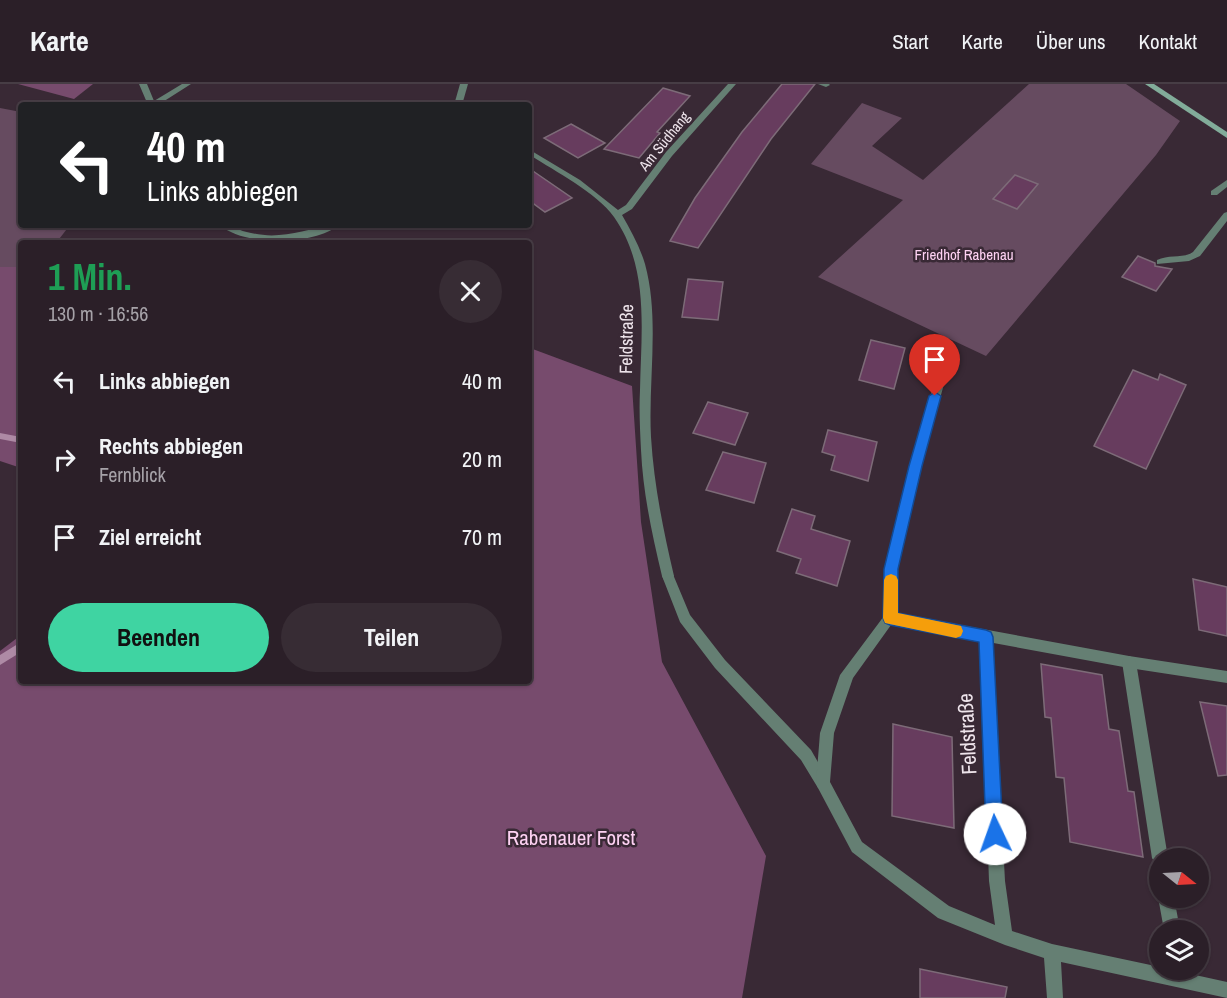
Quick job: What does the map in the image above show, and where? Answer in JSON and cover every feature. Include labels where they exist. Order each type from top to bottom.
[{"type":"street","points":[[143,84],[151,102]]},
{"type":"street","points":[[157,102],[187,84]]},
{"type":"street","points":[[459,102],[464,84]]},
{"type":"street","name":"Am Südhang","points":[[617,214],[629,207],[669,154],[732,84]]},
{"type":"street","points":[[1149,84],[1227,136]]},
{"type":"street","name":"Feldstraße","points":[[532,153],[580,185],[617,214],[630,237],[644,271],[648,345],[644,376],[645,420],[650,493],[668,576],[685,618],[720,664],[806,755],[823,783]]},
{"type":"street","points":[[1214,193],[1227,183]]},
{"type":"street","points":[[1160,262],[1167,257],[1183,260],[1196,256],[1227,215]]},
{"type":"street","points":[[231,228],[251,236],[281,238],[328,228]]},
{"type":"street","points":[[941,377],[915,466],[891,569],[890,618],[847,675],[827,733],[823,783],[857,847],[944,912],[1005,937],[1052,952],[1149,969]]},
{"type":"street","points":[[890,618],[986,637],[1227,677]]},
{"type":"street","name":"Feldstraße","points":[[986,637],[997,881],[1005,937]]},
{"type":"street","points":[[1129,662],[1158,848]]},
{"type":"street","points":[[1052,952],[1055,998]]},
{"type":"street","points":[[1197,980],[1227,990]]},
{"type":"green space","points":[[18,84],[93,84],[74,99]]},
{"type":"green space","name":"Friedhof Rabenau","points":[[1029,84],[1126,84],[1180,121],[1156,155],[986,356],[818,277],[903,200],[811,164],[862,103],[902,118],[872,146],[923,180]]},
{"type":"green space","points":[[0,108],[18,111],[18,228],[68,228],[58,240],[18,240],[18,267],[0,267]]},
{"type":"green space","points":[[0,267],[18,267],[18,467],[0,461]]},
{"type":"green space","name":"Rabenauer Forst","points":[[532,349],[632,386],[641,522],[662,662],[766,856],[742,998],[0,998],[0,651],[18,637],[18,684],[532,684]]},
{"type":"building","points":[[782,84],[815,84],[771,139],[698,248],[670,241],[695,198],[742,132]]},
{"type":"building","points":[[663,88],[690,96],[657,132],[660,133],[639,158],[604,149]]},
{"type":"building","points":[[571,124],[605,143],[578,158],[544,138]]},
{"type":"building","points":[[532,170],[572,198],[545,212],[532,202]]},
{"type":"building","points":[[1015,175],[1038,184],[1017,209],[993,199]]},
{"type":"building","points":[[1138,256],[1155,263],[1155,266],[1172,269],[1156,291],[1122,277]]},
{"type":"building","points":[[688,279],[723,282],[718,320],[682,317]]},
{"type":"building","points":[[871,340],[905,348],[894,389],[859,380]]},
{"type":"building","points":[[1133,370],[1158,380],[1160,374],[1186,385],[1146,469],[1094,446]]},
{"type":"building","points":[[708,402],[748,413],[735,445],[693,433]]},
{"type":"building","points":[[828,430],[877,442],[868,481],[831,470],[835,456],[822,452]]},
{"type":"building","points":[[723,452],[766,463],[754,503],[706,490]]},
{"type":"building","points":[[792,509],[815,516],[811,529],[850,541],[837,586],[796,573],[801,559],[777,551]]},
{"type":"building","points":[[1193,579],[1227,587],[1227,636],[1199,630]]},
{"type":"building","points":[[1041,664],[1102,675],[1109,729],[1119,731],[1128,791],[1134,792],[1143,857],[1070,842],[1064,778],[1056,777],[1051,718],[1045,717]]},
{"type":"building","points":[[1200,702],[1227,706],[1227,775],[1218,776]]},
{"type":"building","points":[[893,724],[952,737],[954,828],[892,816]]},
{"type":"building","points":[[920,969],[1007,987],[1005,998],[920,998]]},
{"type":"waterway","points":[[0,436],[18,439]]},
{"type":"waterway","points":[[0,661],[18,648]]},
{"type":"slow traffic","points":[[891,580],[890,618],[956,631]]},
{"type":"route","points":[[935,396],[915,466],[891,569],[890,618],[986,637],[995,834]]}]
